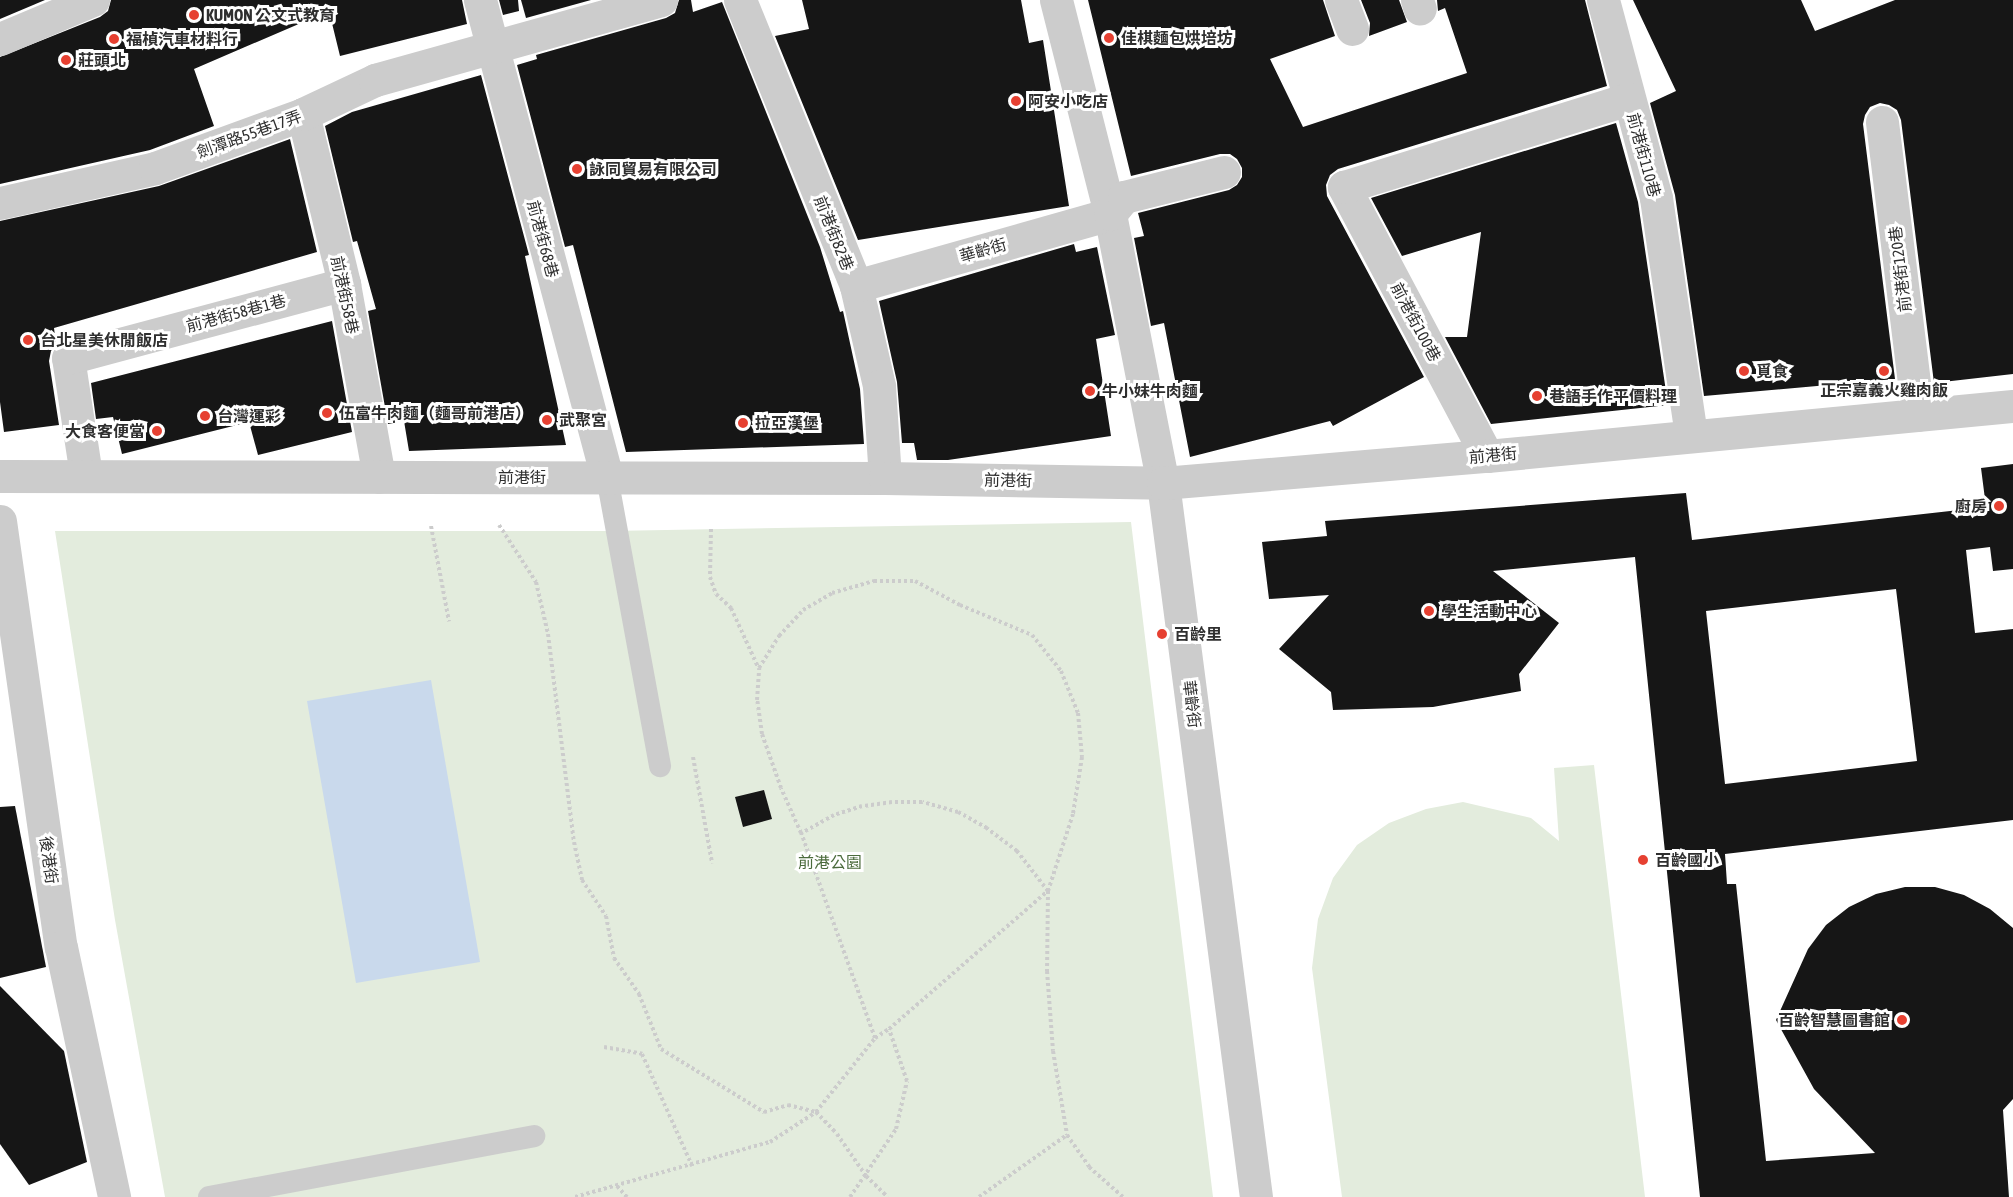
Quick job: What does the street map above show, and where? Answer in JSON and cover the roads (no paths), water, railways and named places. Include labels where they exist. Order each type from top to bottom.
[{"type":"street","points":[[0,39],[93,0]]},
{"type":"street","name":"前港街68巷","points":[[480,0],[607,477]]},
{"type":"street","name":"劍潭路55巷17弄","points":[[0,203],[155,168],[303,114],[375,80],[661,0]]},
{"type":"street","name":"前港街82巷","points":[[740,0],[856,285],[879,386],[885,478]]},
{"type":"street","name":"華齡街","points":[[1056,0],[1110,214],[1162,483],[1256,1197]]},
{"type":"street","points":[[1603,0],[1629,99]]},
{"type":"street","name":"前港街110巷","points":[[1344,187],[1629,99],[1656,198],[1691,435]]},
{"type":"street","name":"前港街58巷","points":[[303,114],[344,284],[379,477]]},
{"type":"street","name":"前港街120巷","points":[[1882,122],[1918,415]]},
{"type":"street","name":"華齡街","points":[[856,285],[1110,214],[1124,197],[1224,172]]},
{"type":"street","name":"前港街100巷","points":[[1344,187],[1487,456]]},
{"type":"street","name":"前港街58巷1巷","points":[[86,475],[68,358],[344,284]]},
{"type":"street","name":"前港街","points":[[0,476],[885,478],[1162,483],[1487,456],[2013,406]]},
{"type":"street","name":"後港街","points":[[0,520],[61,947],[114,1197]]},
{"type":"lane","points":[[607,477],[660,766]]},
{"type":"lane","points":[[209,1197],[534,1136]]},
{"type":"water","points":[[431,680],[480,962],[356,983],[307,701]]},
{"type":"place","name":"KUMON 公文式教育","points":[[194,15]]},
{"type":"place","name":"佳棋麵包烘培坊","points":[[1109,38]]},
{"type":"place","name":"福楨汽車材料行","points":[[114,39]]},
{"type":"place","name":"莊頭北","points":[[66,60]]},
{"type":"place","name":"阿安小吃店","points":[[1016,101]]},
{"type":"place","name":"詠同貿易有限公司","points":[[577,169]]},
{"type":"place","name":"台北星美休閒飯店","points":[[28,340]]},
{"type":"place","name":"覓食","points":[[1744,371]]},
{"type":"place","name":"正宗嘉義火雞肉飯","points":[[1884,371]]},
{"type":"place","name":"牛小妹牛肉麵","points":[[1090,391]]},
{"type":"place","name":"巷語手作平價料理","points":[[1537,396]]},
{"type":"place","name":"伍富牛肉麵（麵哥前港店）","points":[[327,413]]},
{"type":"place","name":"台灣運彩","points":[[205,416]]},
{"type":"place","name":"武聚宮","points":[[547,420]]},
{"type":"place","name":"拉亞漢堡","points":[[743,423]]},
{"type":"place","name":"大食客便當","points":[[157,431]]},
{"type":"place","name":"廚房","points":[[1999,506]]},
{"type":"place","name":"學生活動中心","points":[[1429,611]]},
{"type":"place","name":"百齡里","points":[[1162,634]]},
{"type":"place","name":"百齡國小","points":[[1643,860]]},
{"type":"place","name":"百齡智慧圖書館","points":[[1902,1020]]},
{"type":"park label","name":"前港公園","points":[[830,862]]}]
